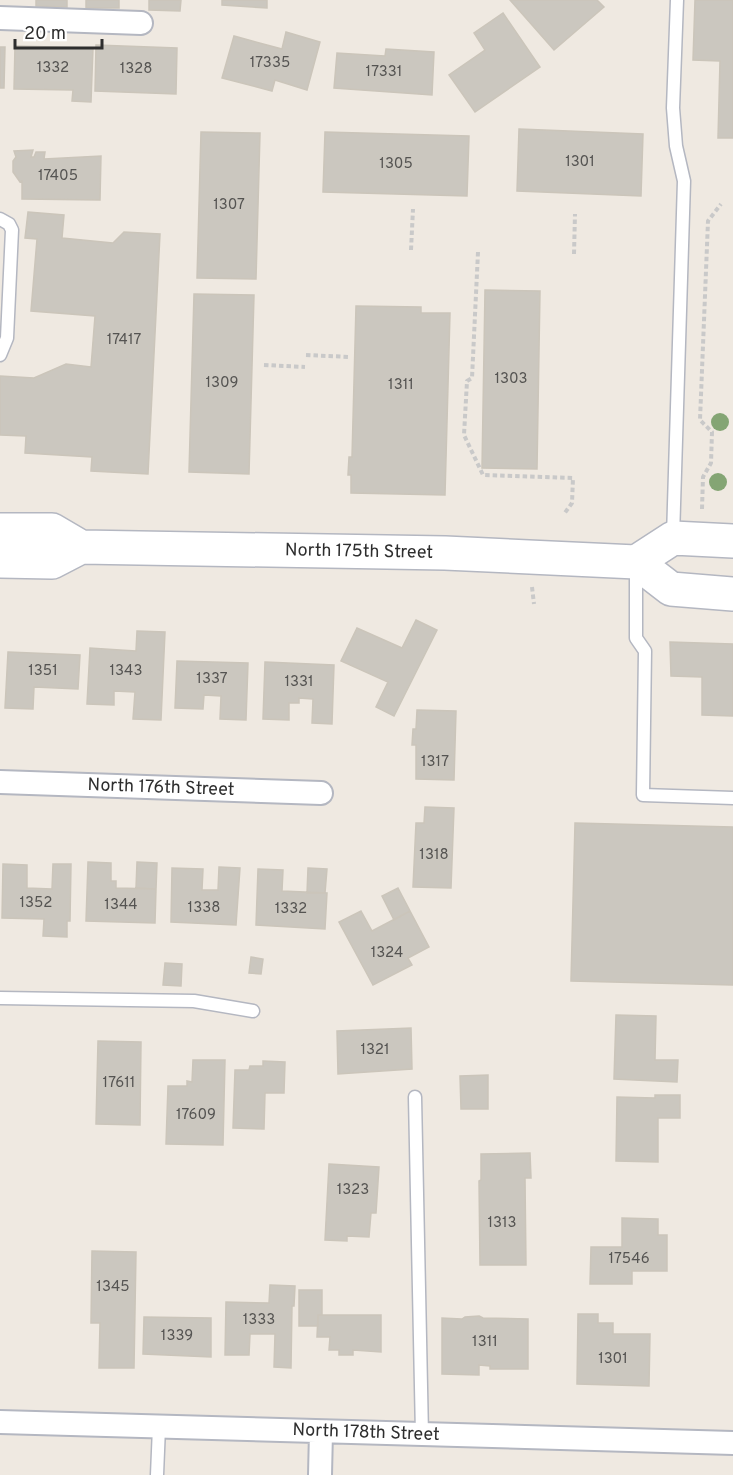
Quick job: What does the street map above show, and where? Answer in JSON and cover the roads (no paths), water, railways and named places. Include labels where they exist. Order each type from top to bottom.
[{"type":"main road","points":[[0,530],[52,530],[81,548]]},
{"type":"main road","points":[[733,540],[673,538],[636,562],[671,590],[733,594]]},
{"type":"main road","name":"North 175th Street","points":[[0,561],[52,562],[81,548],[445,553],[636,562]]},
{"type":"street","points":[[0,18],[141,23]]},
{"type":"street","name":"North 176th Street","points":[[0,782],[321,793]]},
{"type":"street","name":"North 178th Street","points":[[0,1422],[733,1443]]},
{"type":"street","points":[[320,1475],[321,1432]]},
{"type":"lane","points":[[673,538],[684,181],[676,146],[673,108],[677,0]]},
{"type":"lane","points":[[0,219],[9,224],[12,230],[7,338],[0,355]]},
{"type":"lane","points":[[636,562],[636,638],[645,651],[643,795],[733,798]]},
{"type":"lane","points":[[0,998],[194,1001],[253,1011]]},
{"type":"lane","points":[[415,1097],[422,1435]]},
{"type":"lane","points":[[157,1475],[159,1427]]}]
